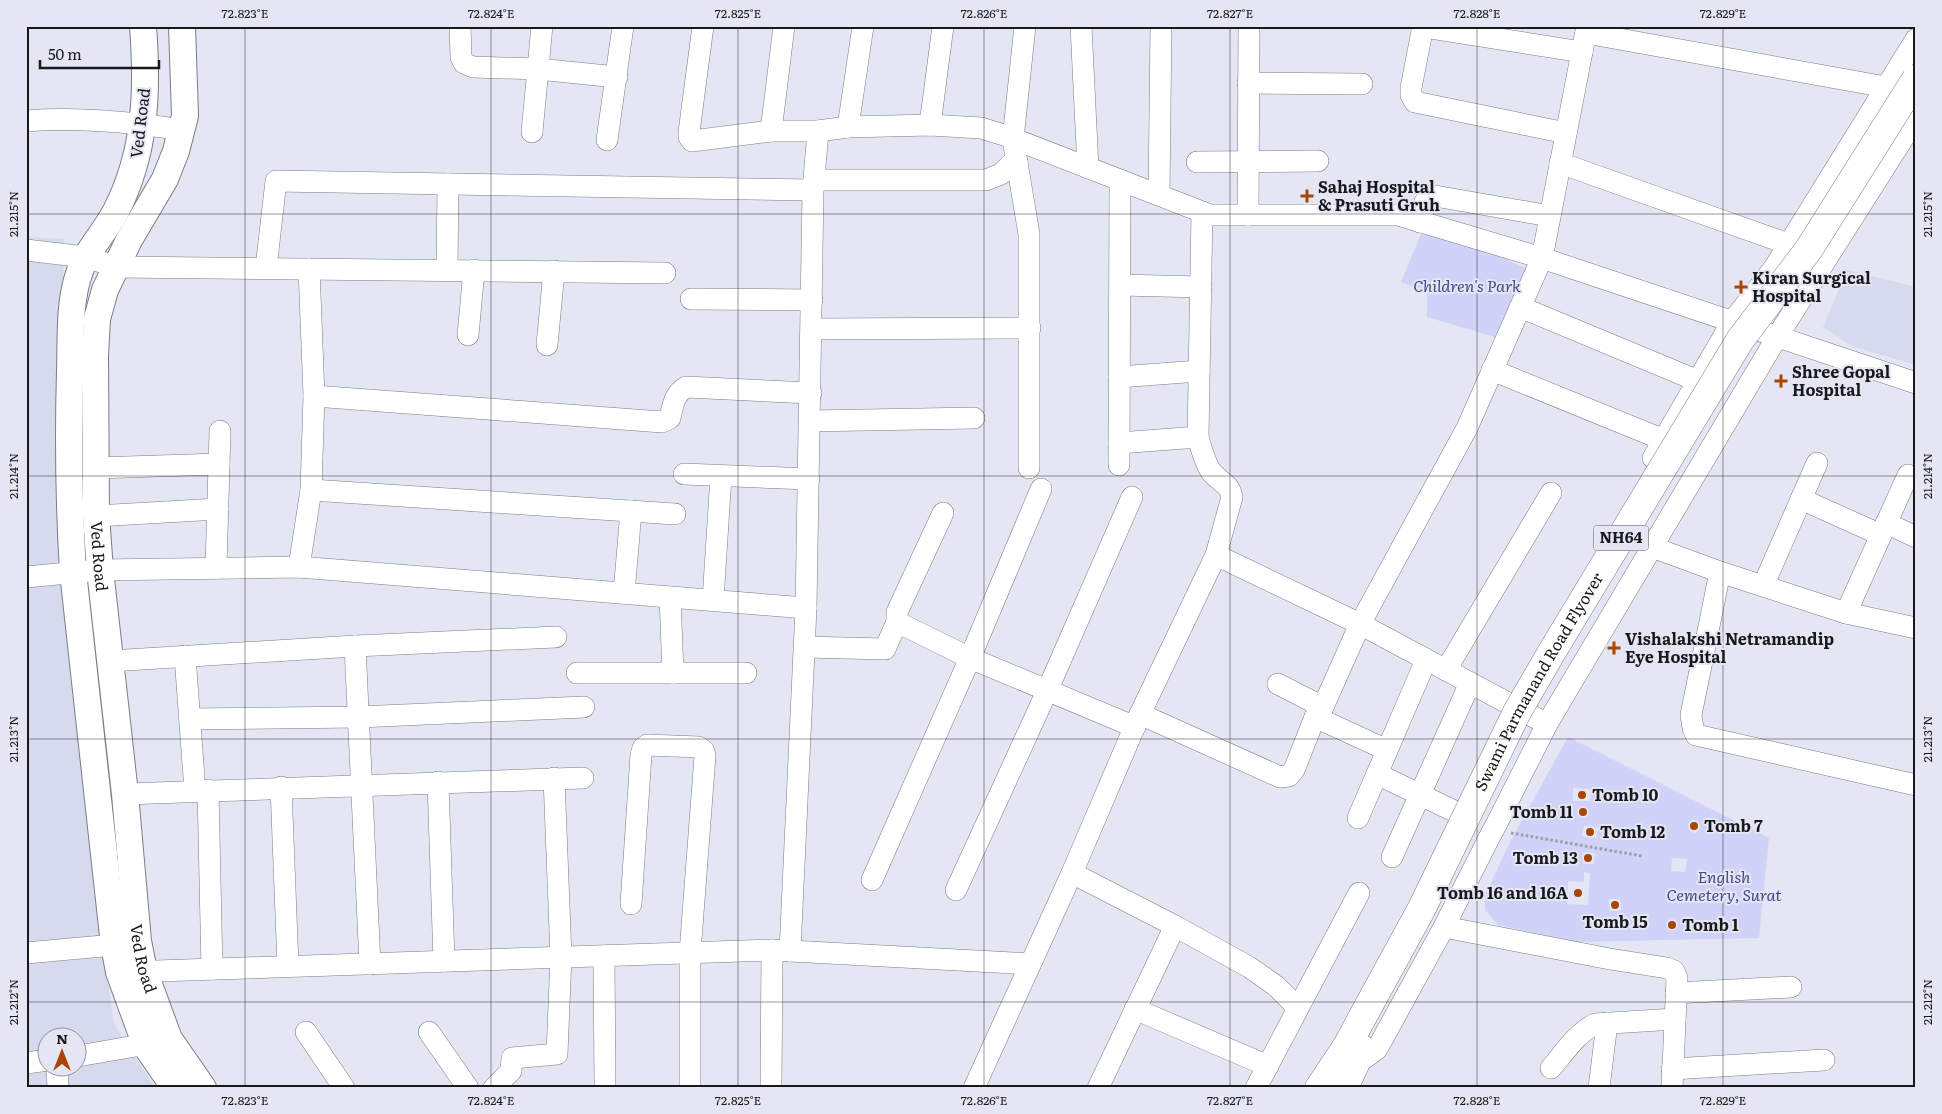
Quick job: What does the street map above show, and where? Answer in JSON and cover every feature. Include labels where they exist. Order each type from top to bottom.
[{"type":"highway","name":"Swami Parmanand Road Flyover","points":[[1348,1072],[1366,1025],[1517,712],[1740,340],[1809,249],[1916,79]]},
{"type":"highway","name":"Swami Parmanand Road Flyover","points":[[1366,1025],[1432,918],[1529,720],[1570,648],[1751,347],[1822,256],[1916,105]]},
{"type":"highway","name":"NH64","points":[[1320,1088],[1348,1072]]},
{"type":"main road","name":"Ved Road","points":[[142,26],[146,84],[143,124],[138,154],[130,180],[115,213],[85,257],[77,280],[72,311],[69,396],[69,504],[73,572],[114,945],[132,972],[175,1088]]},
{"type":"main road","name":"Ved Road","points":[[132,972],[138,941],[125,794],[100,570],[96,516],[95,356],[97,319],[104,290],[129,240],[165,179],[176,151],[185,116],[182,26]]},
{"type":"main road","name":"Ved Road","points":[[158,1042],[203,1088]]},
{"type":"street","points":[[460,26],[460,56],[464,63],[473,66],[538,69],[617,76]]},
{"type":"street","points":[[532,132],[542,26]]},
{"type":"street","points":[[607,140],[623,26]]},
{"type":"street","points":[[703,26],[689,138],[692,141],[771,131],[818,131],[930,125],[981,128],[1013,138],[1210,215],[1398,215],[1542,258],[1916,383]]},
{"type":"street","points":[[771,131],[784,26]]},
{"type":"street","points":[[848,128],[862,26]]},
{"type":"street","points":[[930,125],[943,26]]},
{"type":"street","points":[[1024,26],[1013,138],[1029,234],[1029,468]]},
{"type":"street","points":[[1081,26],[1088,168]]},
{"type":"street","points":[[1159,195],[1161,26]]},
{"type":"street","points":[[1248,26],[1248,215]]},
{"type":"street","points":[[1566,133],[1414,102],[1411,88],[1423,26],[1585,37],[1886,87]]},
{"type":"street","points":[[897,622],[970,658],[1048,689],[1138,720],[1280,777],[1289,776],[1294,770],[1360,624],[1466,428],[1542,258],[1585,37]]},
{"type":"street","points":[[1348,1072],[1354,1017],[1511,706],[1732,322],[1774,268],[1916,39]]},
{"type":"street","points":[[1248,83],[1362,84]]},
{"type":"street","points":[[1348,1072],[1377,1050],[1444,927],[1547,724],[1777,337],[1916,118]]},
{"type":"street","points":[[26,121],[143,124],[181,130]]},
{"type":"street","points":[[771,1088],[806,608],[814,185],[818,131]]},
{"type":"street","points":[[1197,162],[1318,161]]},
{"type":"street","points":[[266,268],[276,181],[448,184],[814,185],[986,180],[1001,174],[1010,165],[1017,162]]},
{"type":"street","points":[[1560,163],[1788,244]]},
{"type":"street","points":[[1119,465],[1120,180]]},
{"type":"street","points":[[447,270],[448,184]]},
{"type":"street","points":[[1420,222],[1425,202],[1428,198],[1435,196],[1550,216]]},
{"type":"street","points":[[974,1088],[1072,873],[1138,720],[1216,555],[1232,497],[1231,490],[1211,471],[1198,437],[1202,212]]},
{"type":"street","points":[[26,250],[85,257],[117,267],[665,272]]},
{"type":"street","points":[[299,567],[311,490],[314,396],[309,269]]},
{"type":"street","points":[[468,335],[474,270]]},
{"type":"street","points":[[547,345],[554,272]]},
{"type":"street","points":[[1120,285],[1201,287]]},
{"type":"street","points":[[691,299],[812,300]]},
{"type":"street","points":[[1520,307],[1698,380]]},
{"type":"street","points":[[812,329],[1030,328]]},
{"type":"street","points":[[1492,370],[1664,440]]},
{"type":"street","points":[[1119,377],[1200,371]]},
{"type":"street","points":[[314,396],[662,422],[670,418],[675,397],[686,386],[811,393]]},
{"type":"street","points":[[810,421],[974,418]]},
{"type":"street","points":[[216,568],[220,431]]},
{"type":"street","points":[[1119,443],[1198,437]]},
{"type":"street","points":[[1763,586],[1817,463]]},
{"type":"street","points":[[96,468],[219,464]]},
{"type":"street","points":[[684,474],[809,479]]},
{"type":"street","points":[[1846,612],[1908,475]]},
{"type":"street","points":[[713,600],[721,476]]},
{"type":"street","points":[[872,880],[970,658],[1041,489]]},
{"type":"street","points":[[311,490],[675,514]]},
{"type":"street","points":[[1446,670],[1551,493]]},
{"type":"street","points":[[956,890],[1048,689],[1132,497]]},
{"type":"street","points":[[1801,499],[1884,529],[1916,537]]},
{"type":"street","points":[[96,516],[218,509]]},
{"type":"street","points":[[624,593],[631,511]]},
{"type":"street","points":[[804,648],[885,649],[897,622],[897,612],[944,513]]},
{"type":"street","points":[[1652,547],[1720,572],[1846,612],[1916,628]]},
{"type":"street","points":[[1216,555],[1360,624],[1547,724]]},
{"type":"street","points":[[26,577],[100,570],[299,567],[806,608]]},
{"type":"street","points":[[1720,572],[1691,715],[1696,735],[1916,785]]},
{"type":"street","points":[[670,597],[673,673]]},
{"type":"street","points":[[110,661],[355,646],[556,637]]},
{"type":"street","points":[[355,646],[370,964]]},
{"type":"street","points":[[185,656],[190,720],[202,791],[212,969]]},
{"type":"street","points":[[1358,818],[1426,660]]},
{"type":"street","points":[[577,673],[746,673]]},
{"type":"street","points":[[1278,684],[1319,712],[1387,750]]},
{"type":"street","points":[[1392,857],[1470,684]]},
{"type":"street","points":[[190,720],[358,717],[584,707]]},
{"type":"street","points":[[631,904],[643,748],[647,746],[699,747],[704,751],[705,756],[690,953],[690,1088]]},
{"type":"street","points":[[1377,774],[1456,812]]},
{"type":"street","points":[[494,1088],[510,1080],[512,1058],[557,1054],[561,957],[554,778]]},
{"type":"street","points":[[125,794],[281,787],[582,778]]},
{"type":"street","points":[[438,782],[444,961]]},
{"type":"street","points":[[281,787],[288,966]]},
{"type":"street","points":[[1072,873],[1250,968],[1276,986],[1298,1008]]},
{"type":"street","points":[[1256,1088],[1359,893]]},
{"type":"street","points":[[1098,1088],[1174,926]]},
{"type":"street","points":[[1444,927],[1667,968],[1674,971],[1677,978],[1672,1078],[1824,1060]]},
{"type":"street","points":[[26,953],[114,945]]},
{"type":"street","points":[[132,972],[782,951],[1030,964]]},
{"type":"street","points":[[604,956],[605,1088]]},
{"type":"street","points":[[1676,994],[1791,987]]},
{"type":"street","points":[[1135,1009],[1268,1066]]},
{"type":"street","points":[[1551,1068],[1587,1028],[1595,1024],[1675,1019]]},
{"type":"street","points":[[1599,1088],[1607,1023]]},
{"type":"street","points":[[306,1032],[344,1088]]},
{"type":"street","points":[[429,1032],[468,1088]]},
{"type":"street","points":[[88,1054],[158,1042]]},
{"type":"path","points":[[1515,834],[1642,856]]},
{"type":"shaded area","points":[[26,237],[64,239],[61,428],[98,916],[114,1024],[155,1088],[26,1088]]},
{"type":"shaded area","points":[[1847,270],[1916,287],[1916,365],[1852,346],[1823,327]]},
{"type":"green space","name":"Children's Park","points":[[1421,234],[1470,242],[1529,270],[1498,338],[1427,317],[1427,292],[1401,282]]},
{"type":"green space","name":"English Cemetery, Surat","points":[[1568,737],[1769,838],[1759,938],[1576,942],[1498,925],[1485,910],[1485,895],[1511,840]],"holes":[[[1573,788],[1591,789],[1590,801],[1573,801]],[[1691,820],[1697,820],[1698,830],[1696,833],[1691,832],[1689,828]],[[1584,826],[1598,828],[1596,838],[1582,836]],[[1583,852],[1595,853],[1594,864],[1583,863]],[[1672,858],[1687,859],[1685,872],[1671,871]],[[1584,872],[1590,873],[1588,905],[1567,904],[1568,881],[1584,882]],[[1609,899],[1620,899],[1621,910],[1610,911]]]},
{"type":"place","name":"Sahaj Hospital & Prasuti Gruh","points":[[1307,196]]},
{"type":"place","name":"Kiran Surgical Hospital","points":[[1741,287]]},
{"type":"place","name":"Shree Gopal Hospital","points":[[1781,381]]},
{"type":"place","name":"Vishalakshi Netramandip Eye Hospital","points":[[1614,648]]},
{"type":"place","name":"Tomb 10","points":[[1582,795]]},
{"type":"place","name":"Tomb 11","points":[[1583,812]]},
{"type":"place","name":"Tomb 7","points":[[1694,826]]},
{"type":"place","name":"Tomb 12","points":[[1590,832]]},
{"type":"place","name":"Tomb 13","points":[[1588,858]]},
{"type":"place","name":"Tomb 16 and 16A","points":[[1578,893]]},
{"type":"place","name":"Tomb 15","points":[[1615,905]]},
{"type":"place","name":"Tomb 1","points":[[1672,925]]}]
